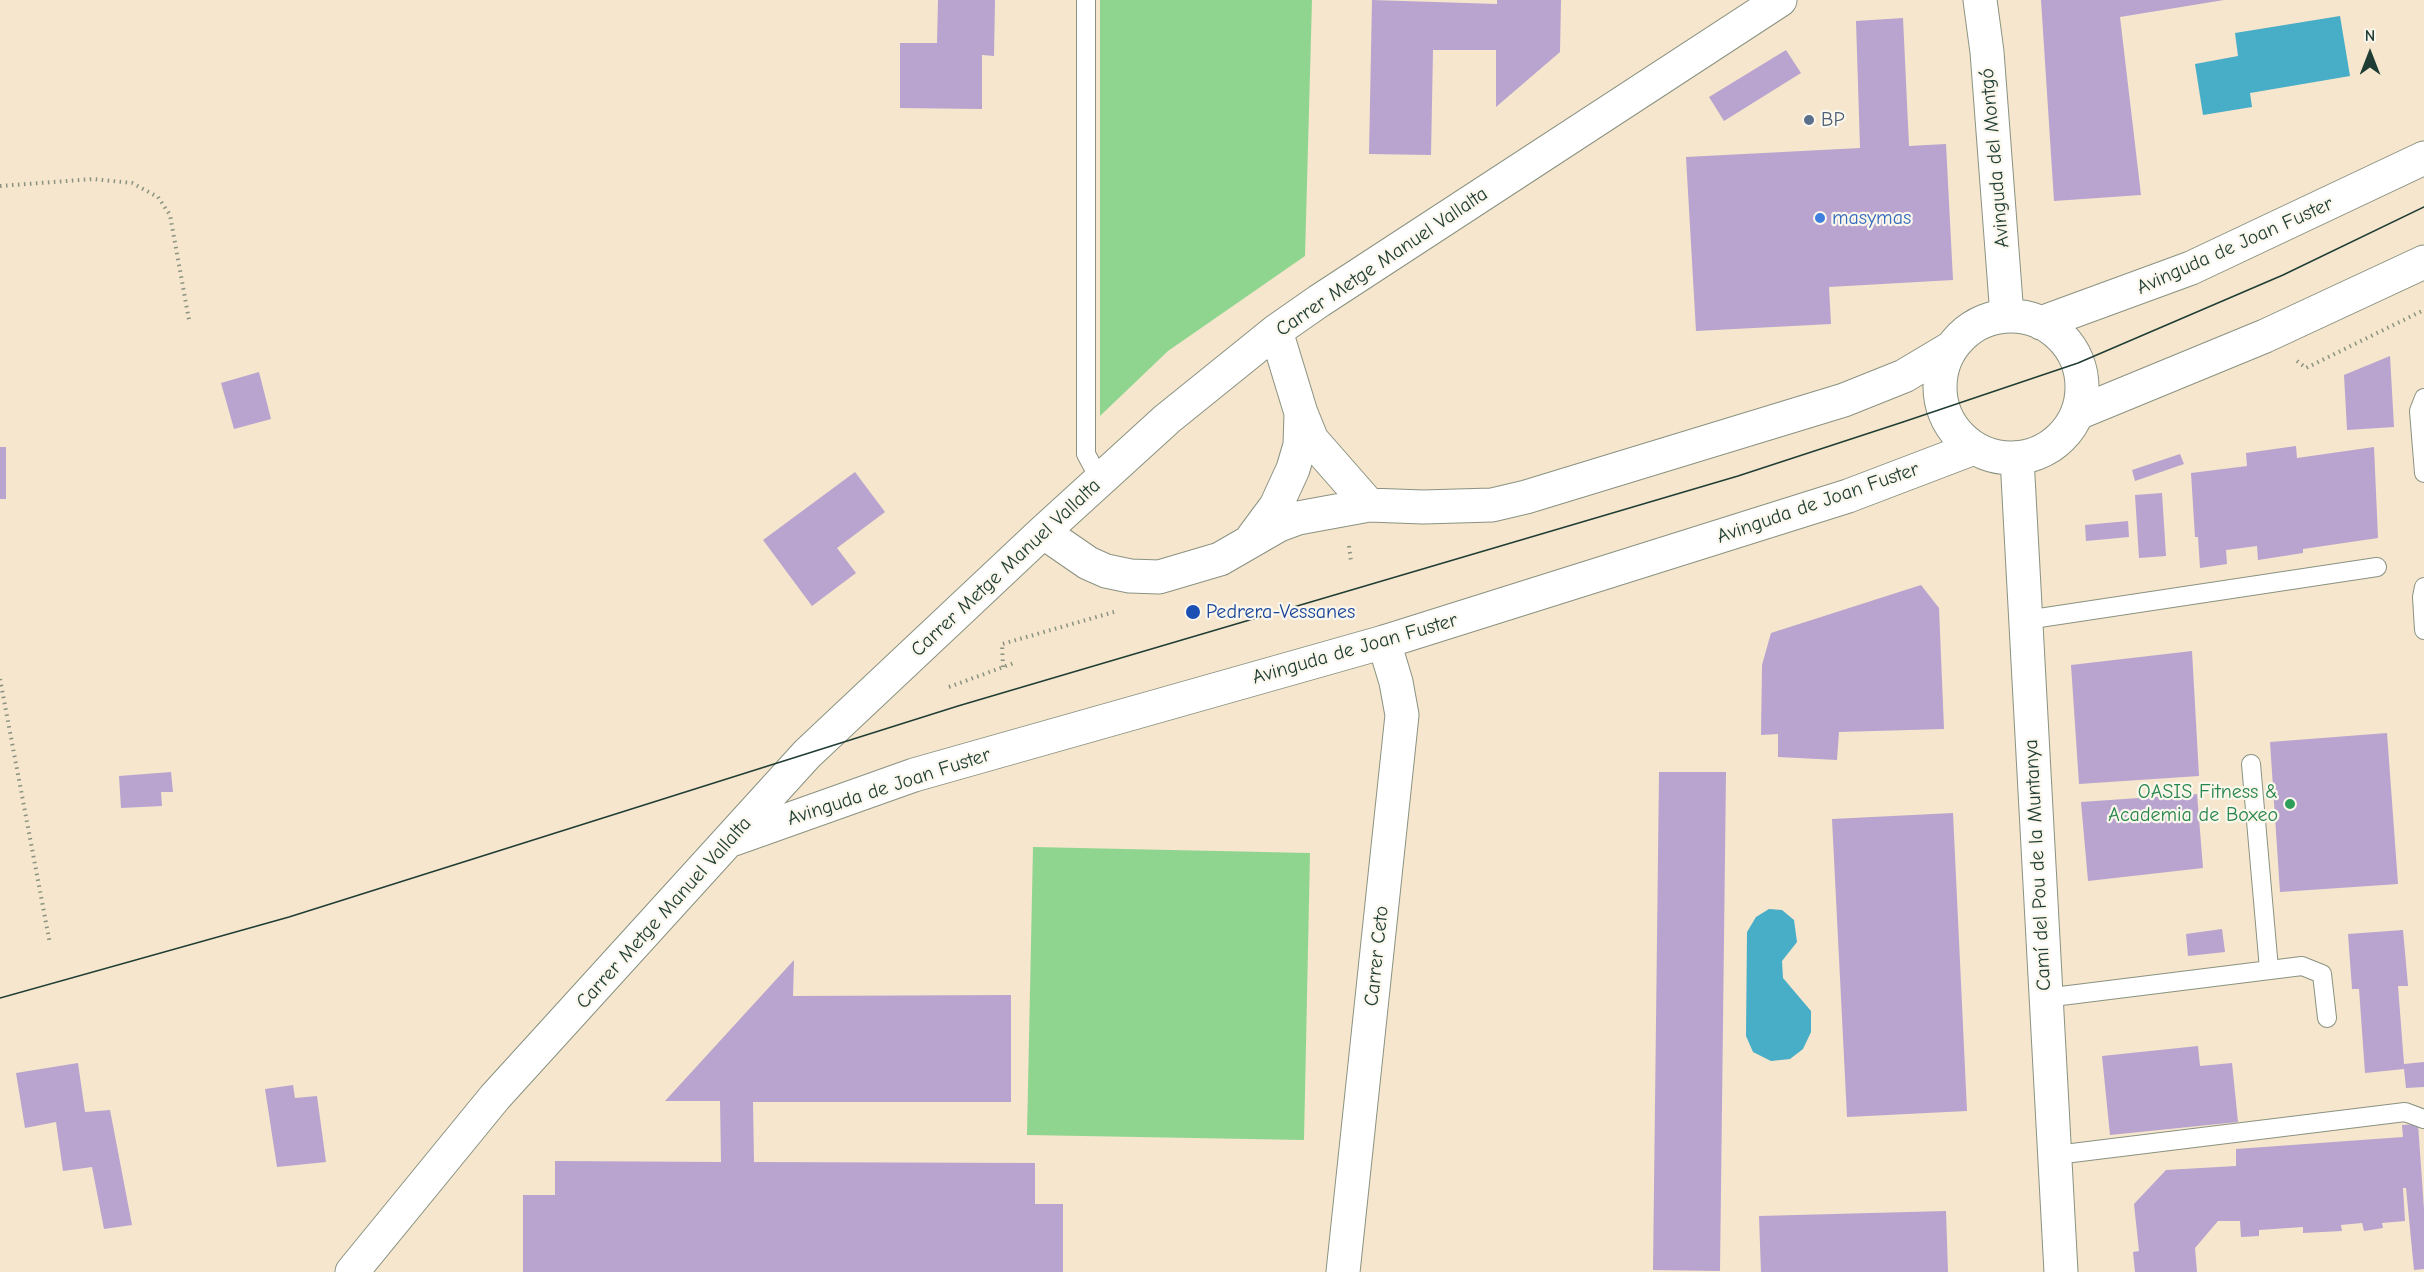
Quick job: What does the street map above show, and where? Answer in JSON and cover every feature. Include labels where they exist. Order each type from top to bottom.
[{"type":"main road","name":"Carrer Metge Manuel Vallalta","points":[[352,1272],[495,1097],[807,754],[1042,532],[1167,419],[1276,332],[1780,0]]},
{"type":"main road","name":"Avinguda del Montgó","points":[[1980,0],[1987,52],[2007,316]]},
{"type":"main road","name":"Avinguda de Joan Fuster","points":[[2041,323],[2191,268],[2424,158]]},
{"type":"main road","points":[[2078,413],[2265,336],[2424,262]]},
{"type":"main road","points":[[1042,532],[1088,563],[1130,576],[1159,577],[1220,559],[1298,518],[1369,505],[1423,507],[1492,505],[1526,497],[1844,400],[1904,376],[1951,348],[1974,326],[1993,318],[2007,316],[2041,323],[2066,342],[2078,363],[2082,388],[2078,413],[2068,431],[2054,445],[2036,454],[2017,458],[1995,457],[1974,448],[1958,435],[1942,409],[1940,377],[1951,348]]},
{"type":"main road","points":[[1276,332],[1300,413],[1312,440],[1369,505]]},
{"type":"main road","points":[[1248,543],[1276,506],[1293,469],[1300,445],[1300,413]]},
{"type":"main road","name":"Avinguda de Joan Fuster","points":[[732,839],[914,775],[1384,642],[1848,496],[1974,448]]},
{"type":"main road","name":"Camí del Pou de la Muntanya","points":[[2017,458],[2061,1272]]},
{"type":"main road","name":"Carrer Ceto","points":[[1343,1272],[1402,715],[1384,642]]},
{"type":"lane","points":[[1086,0],[1086,454],[1100,480]]},
{"type":"lane","points":[[2424,398],[2419,411],[2424,473]]},
{"type":"lane","points":[[2026,620],[2377,567]]},
{"type":"lane","points":[[2424,587],[2422,597],[2424,630]]},
{"type":"lane","points":[[2251,764],[2269,969]]},
{"type":"lane","points":[[2045,998],[2302,966],[2322,974],[2326,1018]]},
{"type":"lane","points":[[2056,1155],[2405,1112],[2424,1119]]},
{"type":"path","points":[[0,186],[93,179],[132,183],[158,197],[170,215],[189,320]]},
{"type":"path","points":[[1003,667],[1002,644],[1120,610]]},
{"type":"path","points":[[949,687],[1014,663]]},
{"type":"path","points":[[0,679],[50,944]]},
{"type":"green space","points":[[1100,0],[1312,0],[1305,256],[1168,351],[1100,416]]},
{"type":"green space","points":[[1033,847],[1310,853],[1304,1140],[1027,1135]]},
{"type":"water","points":[[2340,16],[2350,76],[2250,93],[2252,107],[2203,115],[2195,64],[2238,56],[2235,33]]},
{"type":"water","points":[[1769,909],[1782,910],[1794,920],[1797,942],[1782,961],[1783,978],[1811,1011],[1811,1032],[1803,1049],[1790,1059],[1771,1061],[1753,1052],[1746,1036],[1747,932],[1756,917]]},
{"type":"building","points":[[938,0],[995,0],[994,56],[982,55],[982,109],[900,108],[900,43],[937,43]]},
{"type":"building","points":[[1372,0],[1497,4],[1497,0],[1561,0],[1560,52],[1496,107],[1496,50],[1433,50],[1431,155],[1369,154]]},
{"type":"building","points":[[2041,0],[2224,0],[2120,17],[2141,195],[2054,201]]},
{"type":"building","name":"masymas","points":[[1903,18],[1909,146],[1946,144],[1953,280],[1829,287],[1831,324],[1696,331],[1686,157],[1860,148],[1856,21]]},
{"type":"building","points":[[1786,50],[1801,73],[1724,121],[1709,97]]},
{"type":"building","points":[[2390,356],[2394,427],[2347,430],[2344,375]]},
{"type":"building","points":[[259,372],[271,419],[234,429],[221,383]]},
{"type":"building","points":[[2296,446],[2297,458],[2374,447],[2378,538],[2303,549],[2303,553],[2258,560],[2257,546],[2226,550],[2227,564],[2200,568],[2198,537],[2195,537],[2191,473],[2247,466],[2246,453]]},
{"type":"building","points":[[0,447],[6,447],[6,499],[0,499]]},
{"type":"building","points":[[2180,454],[2184,464],[2135,481],[2132,470]]},
{"type":"building","points":[[855,472],[885,512],[837,548],[856,573],[812,606],[763,540]]},
{"type":"building","points":[[2162,493],[2166,556],[2139,558],[2135,495]]},
{"type":"building","points":[[2128,521],[2129,537],[2086,541],[2085,525]]},
{"type":"building","points":[[1921,585],[1939,608],[1944,729],[1839,732],[1837,760],[1778,757],[1778,734],[1761,735],[1762,665],[1771,633]]},
{"type":"building","points":[[2192,651],[2199,776],[2079,784],[2071,665]]},
{"type":"building","points":[[2387,733],[2398,884],[2280,892],[2270,742]]},
{"type":"building","points":[[171,772],[173,792],[161,792],[162,806],[121,808],[119,776]]},
{"type":"building","points":[[1659,772],[1726,772],[1720,1271],[1653,1270]]},
{"type":"building","points":[[2197,794],[2203,868],[2088,881],[2081,802]]},
{"type":"building","points":[[1953,813],[1967,1111],[1847,1117],[1832,819]]},
{"type":"building","points":[[2222,929],[2225,952],[2188,956],[2186,934]]},
{"type":"building","points":[[2403,930],[2408,986],[2398,986],[2404,1064],[2424,1062],[2424,1087],[2406,1088],[2404,1069],[2365,1073],[2359,989],[2352,989],[2348,934]]},
{"type":"building","points":[[794,960],[793,996],[1011,995],[1011,1102],[753,1102],[754,1162],[1035,1163],[1035,1204],[1063,1204],[1063,1272],[523,1272],[523,1195],[555,1195],[555,1161],[721,1162],[720,1101],[665,1101]]},
{"type":"building","points":[[2198,1046],[2200,1066],[2232,1063],[2238,1122],[2110,1135],[2102,1056]]},
{"type":"building","points":[[78,1063],[85,1112],[110,1110],[132,1225],[104,1229],[92,1167],[63,1171],[56,1122],[25,1128],[16,1073]]},
{"type":"building","points":[[293,1085],[295,1098],[317,1096],[326,1162],[277,1167],[265,1089]]},
{"type":"building","points":[[2418,1124],[2424,1209],[2424,1269],[2414,1270],[2406,1188],[2403,1188],[2405,1221],[2382,1223],[2383,1228],[2364,1231],[2362,1223],[2341,1225],[2342,1231],[2303,1233],[2303,1227],[2259,1230],[2259,1236],[2241,1237],[2240,1221],[2218,1221],[2195,1248],[2197,1272],[2135,1272],[2133,1252],[2139,1251],[2134,1204],[2166,1170],[2236,1166],[2236,1149],[2403,1137],[2402,1125]]},
{"type":"building","points":[[1946,1211],[1948,1272],[1761,1272],[1759,1216]]},
{"type":"tram line","points":[[0,998],[289,917],[958,706],[1738,476],[2078,363],[2283,275],[2424,207]]},
{"type":"place","name":"BP","points":[[1809,120]]},
{"type":"place","name":"masymas","points":[[1820,218]]},
{"type":"place","name":"Pedrera-Vessanes","points":[[1193,612]]},
{"type":"place","name":"OASIS Fitness & Academia de Boxeo","points":[[2290,804]]}]
